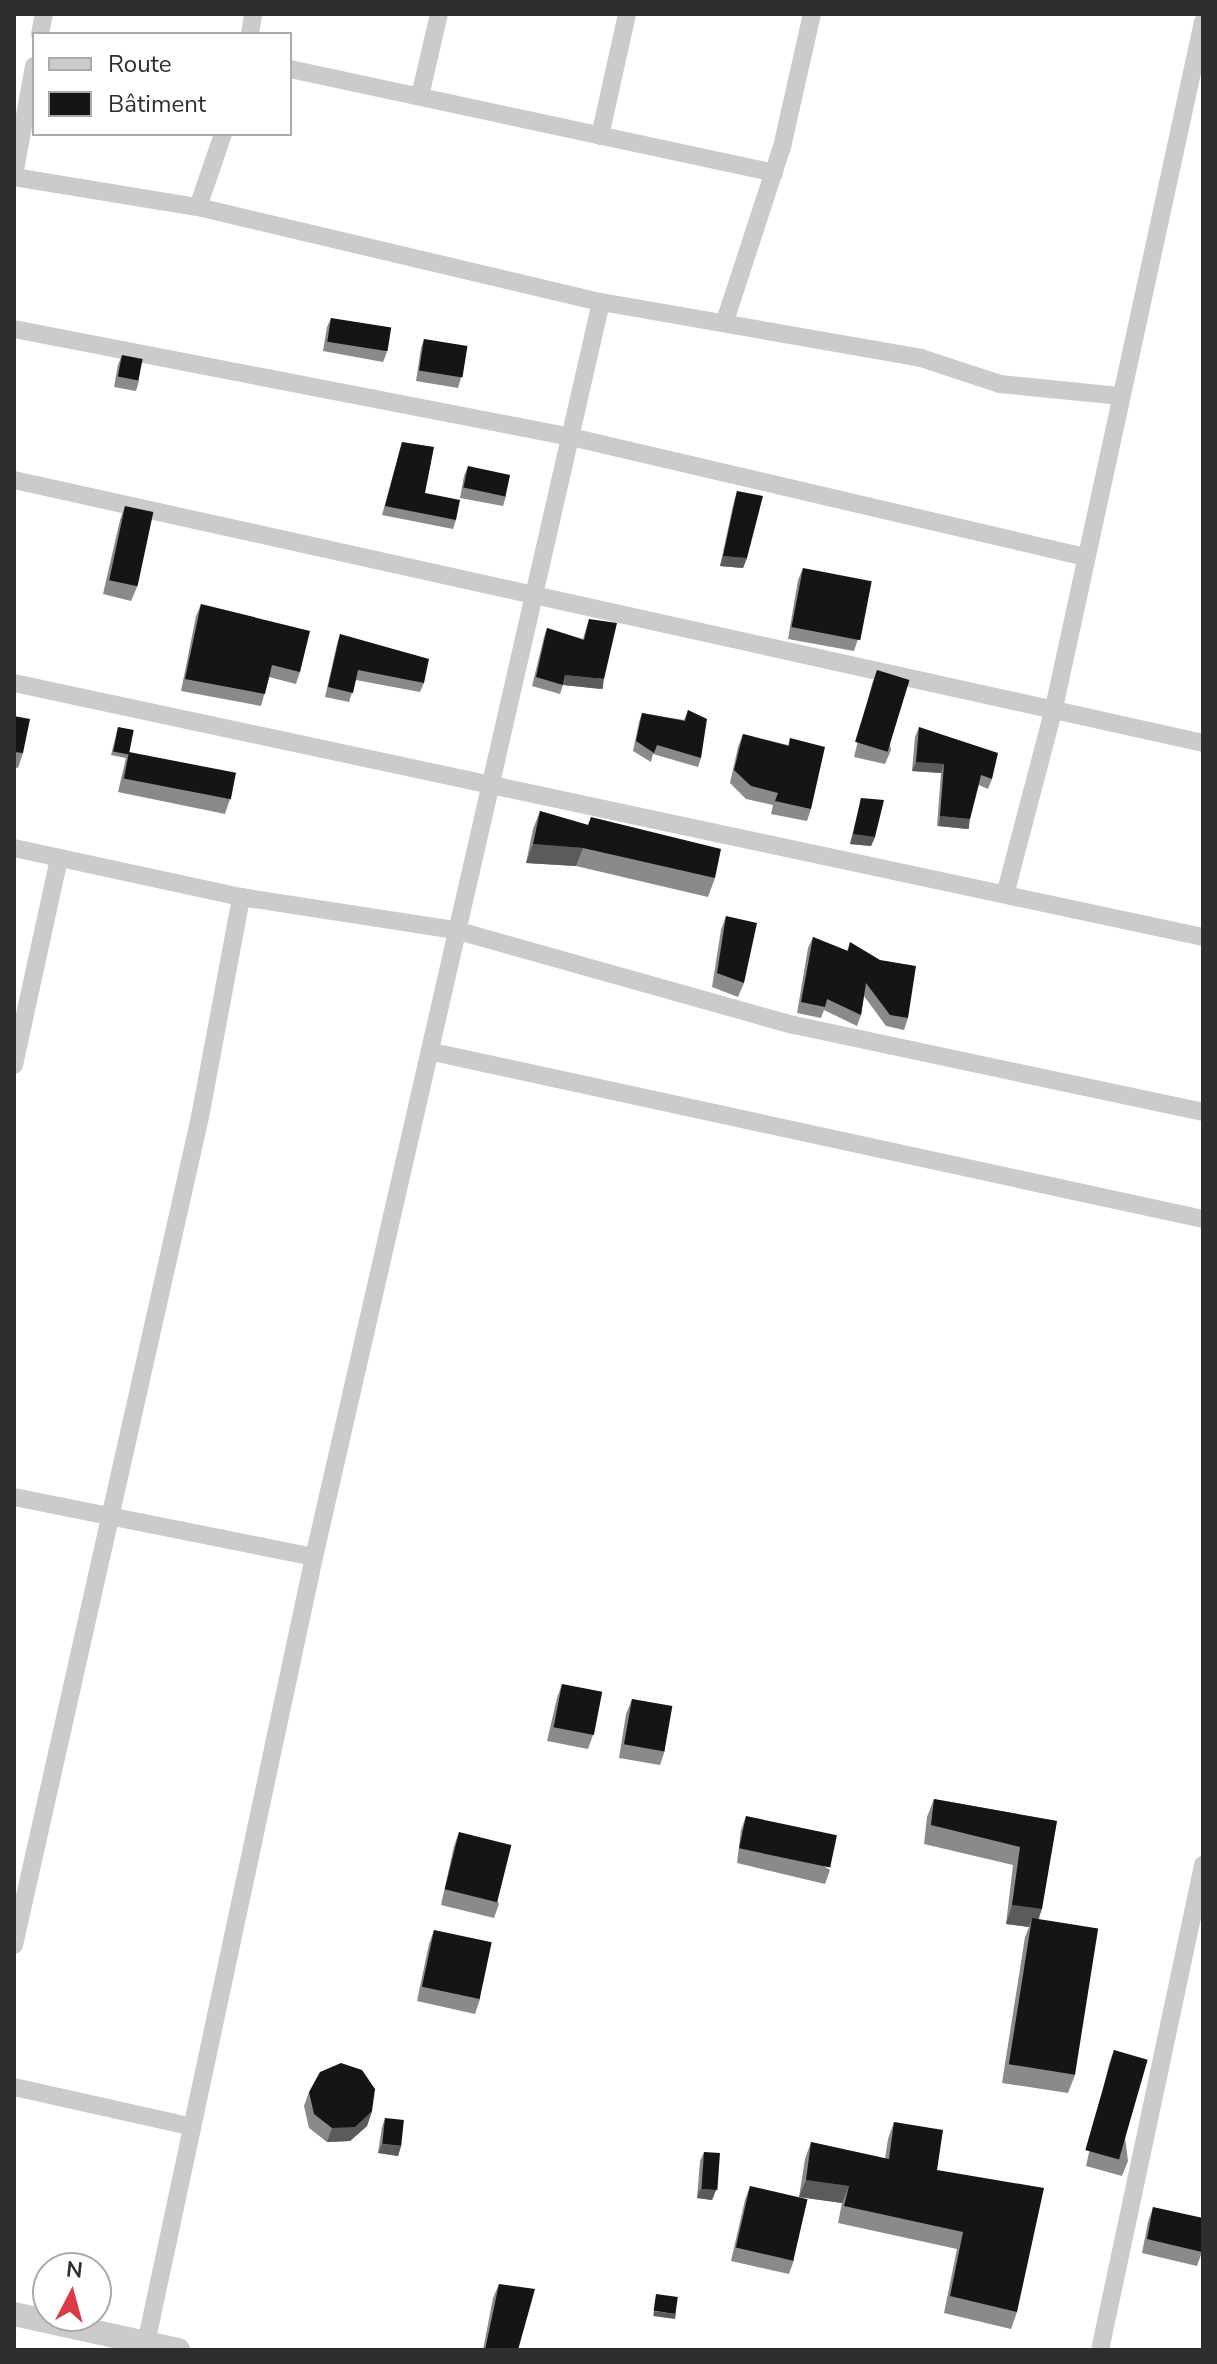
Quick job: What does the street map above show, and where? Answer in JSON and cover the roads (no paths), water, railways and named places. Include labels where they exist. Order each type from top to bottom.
[{"type":"street","points":[[420,96],[439,14]]},
{"type":"street","points":[[600,136],[627,14]]},
{"type":"street","points":[[725,321],[774,173],[812,14]]},
{"type":"street","points":[[1006,891],[1054,708],[1203,22]]},
{"type":"street","points":[[292,69],[774,173]]},
{"type":"street","points":[[32,77],[14,176],[198,207],[601,302],[725,321],[921,358],[1000,384],[1121,396]]},
{"type":"street","points":[[198,207],[222,136]]},
{"type":"street","points":[[146,2343],[188,2126],[314,1557],[433,1052],[455,930],[495,786],[601,302]]},
{"type":"street","points":[[14,329],[571,437],[1085,557]]},
{"type":"street","points":[[14,480],[1203,743]]},
{"type":"street","points":[[14,683],[1006,891],[1203,937]]},
{"type":"street","points":[[14,848],[241,897],[455,930],[794,1025],[1203,1112]]},
{"type":"street","points":[[14,1065],[59,858]]},
{"type":"street","points":[[14,1945],[109,1519],[241,897]]},
{"type":"street","points":[[433,1052],[1203,1219]]},
{"type":"street","points":[[14,1497],[109,1519],[314,1557]]},
{"type":"street","points":[[1100,2350],[1203,1865]]},
{"type":"street","points":[[14,2087],[188,2126]]},
{"type":"street","points":[[14,2314],[178,2350]]}]
